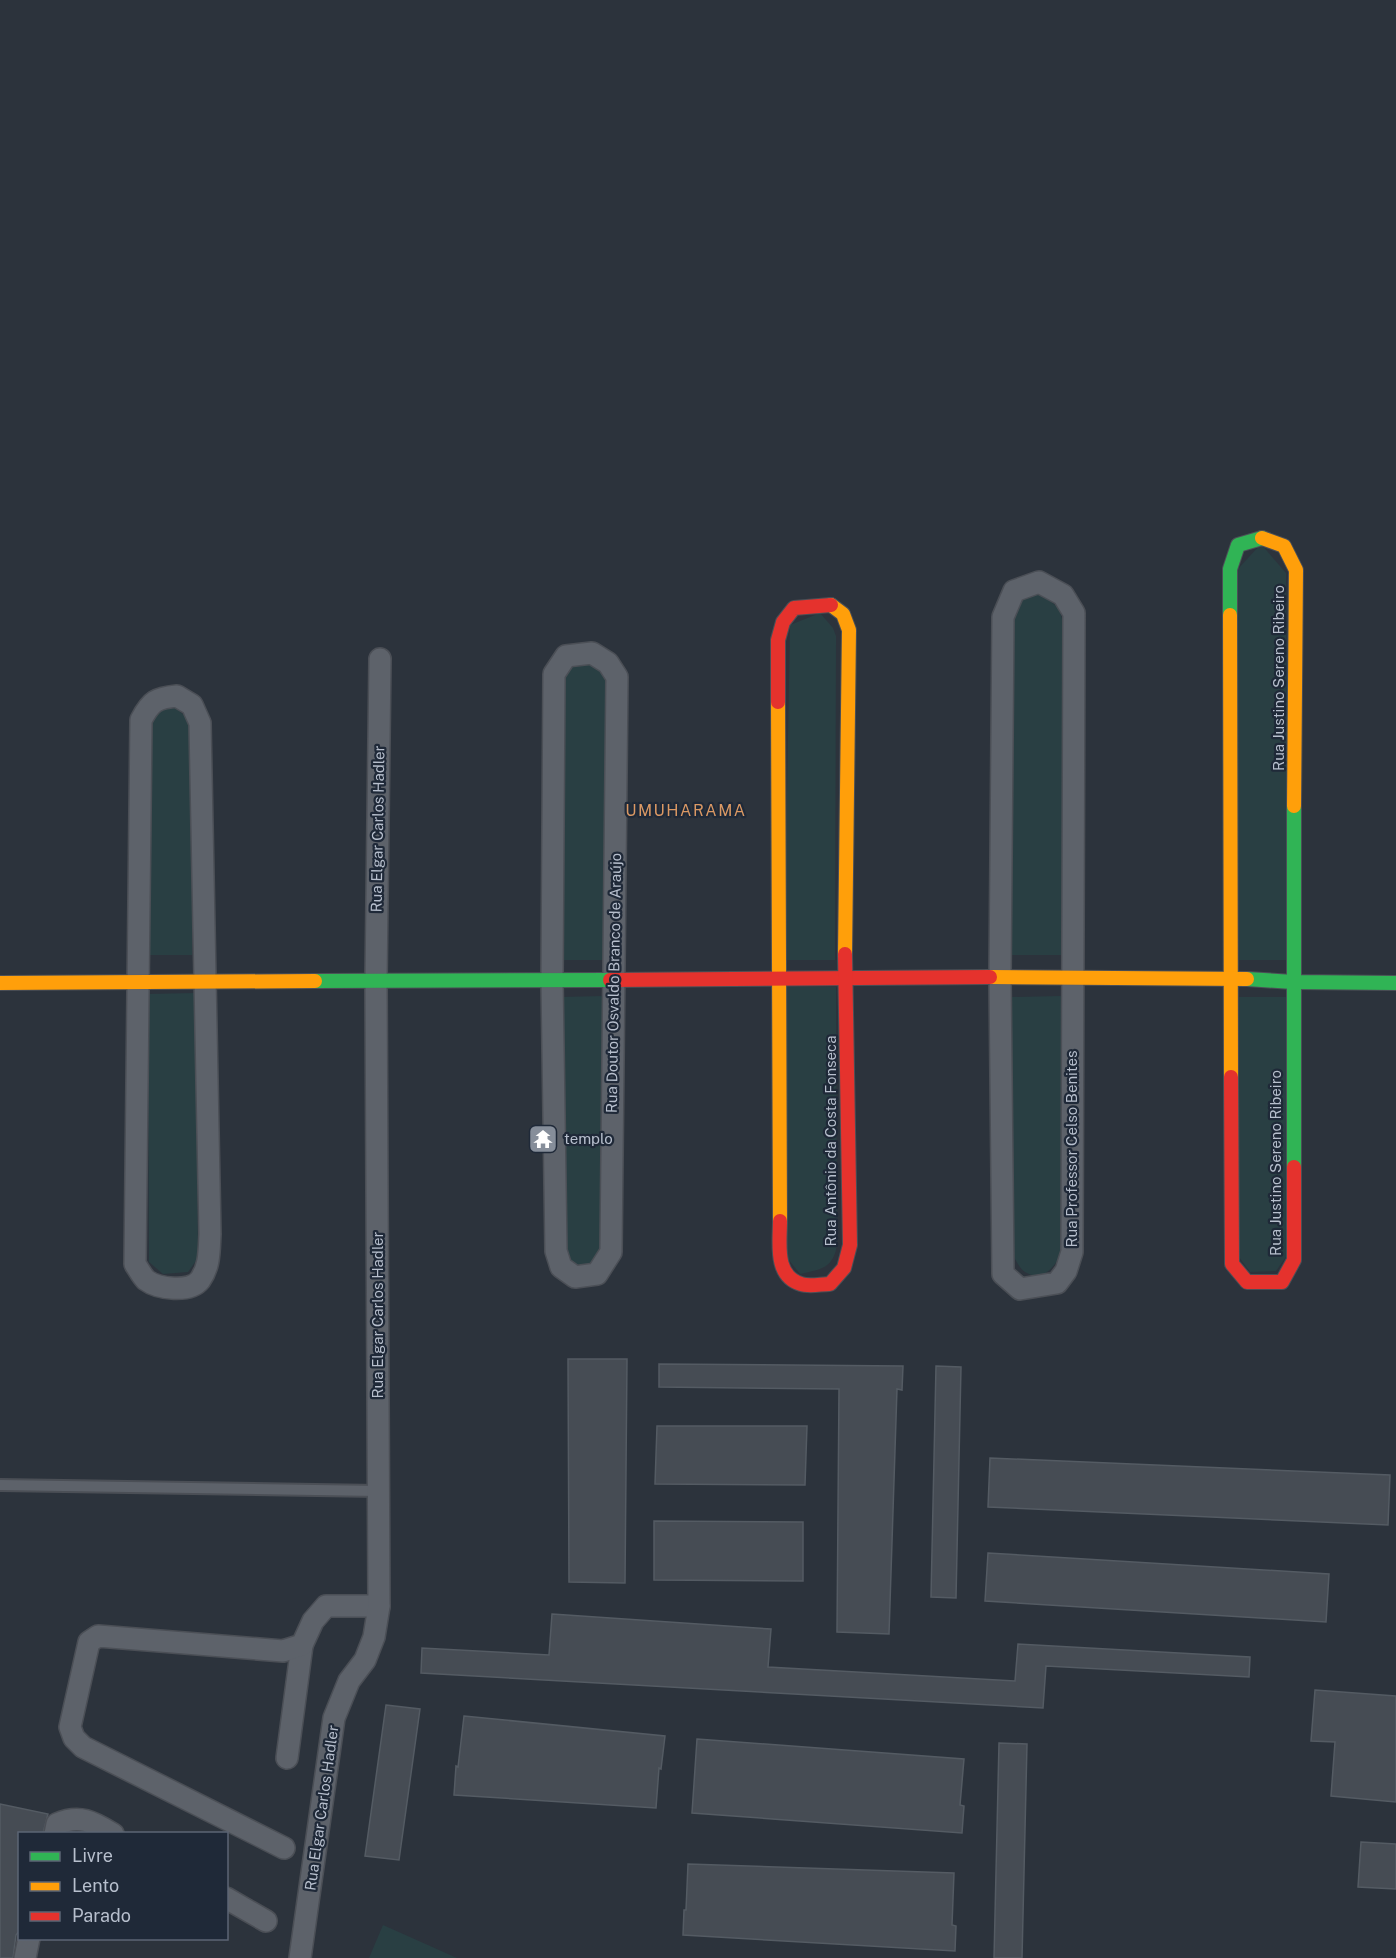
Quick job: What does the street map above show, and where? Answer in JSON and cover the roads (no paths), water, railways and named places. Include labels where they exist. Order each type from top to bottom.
[{"type":"street","name":"Rua Justino Sereno Ribeiro","points":[[1262,538],[1284,546],[1296,570],[1293,982],[1294,1260],[1281,1282],[1247,1282],[1232,1264],[1230,569],[1238,545],[1262,538]]},
{"type":"street","name":"Rua Professor Celso Benites","points":[[1038,582],[1063,595],[1074,613],[1072,1252],[1066,1271],[1057,1283],[1020,1289],[1003,1274],[1000,978],[1003,617],[1014,591],[1038,582]]},
{"type":"street","name":"Rua Antônio da Costa Fonseca","points":[[831,605],[843,614],[849,630],[846,979],[850,1245],[844,1268],[830,1284],[802,1285],[787,1277],[780,1261],[778,640],[783,622],[794,608],[831,605]]},
{"type":"street","name":"Rua Doutor Osvaldo Branco de Araújo","points":[[592,653],[608,663],[617,677],[611,1252],[597,1274],[575,1277],[561,1267],[556,1251],[552,980],[554,674],[566,656],[592,653]]},
{"type":"street","name":"Rua Elgar Carlos Hadler","points":[[300,1958],[334,1718],[349,1681],[365,1660],[374,1636],[379,1606],[376,981],[380,659]]},
{"type":"street","points":[[177,696],[192,705],[200,723],[210,1234],[208,1265],[198,1283],[187,1288],[156,1286],[144,1279],[135,1264],[138,982],[141,720],[149,704],[162,697],[177,696]]},
{"type":"street","points":[[0,983],[1073,977],[1230,978],[1293,982],[1396,983]]},
{"type":"street","points":[[287,1758],[302,1646],[313,1621],[326,1606],[379,1606]]},
{"type":"street","points":[[284,1848],[83,1747],[74,1738],[70,1727],[89,1642],[98,1636],[284,1651],[302,1646]]},
{"type":"street","points":[[55,1832],[57,1824],[68,1819],[91,1821],[111,1832]]},
{"type":"street","points":[[228,1899],[266,1921]]},
{"type":"street","points":[[25,1958],[29,1940]]},
{"type":"lane","points":[[0,1485],[378,1491]]},
{"type":"place","name":"templo","points":[[543,1139]]},
{"type":"district","name":"UMUHARAMA","points":[[686,810]]}]
